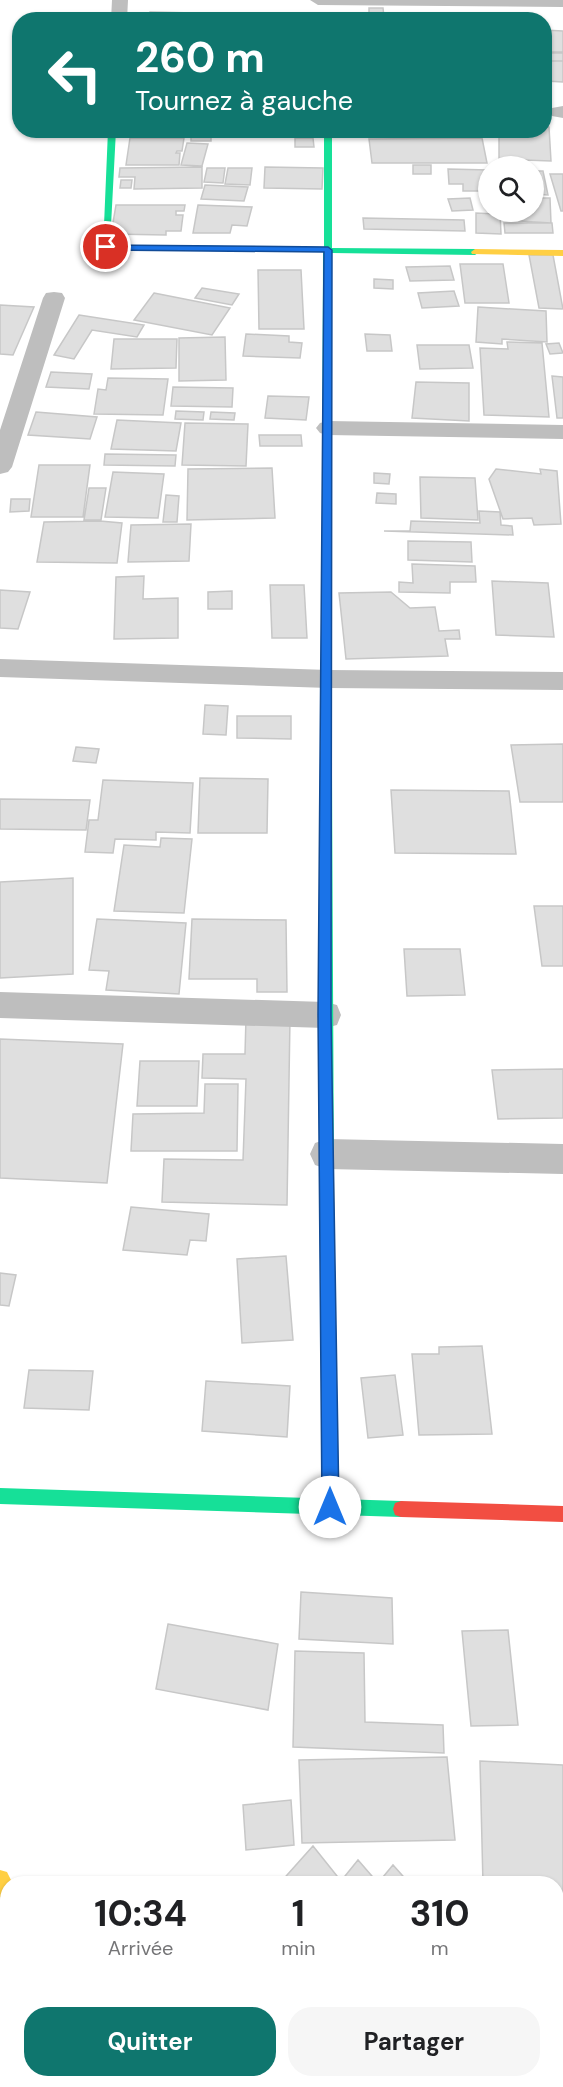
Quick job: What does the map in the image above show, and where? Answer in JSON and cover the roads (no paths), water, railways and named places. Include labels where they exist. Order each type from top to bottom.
[{"type":"street","points":[[318,0],[563,2]]},
{"type":"street","points":[[112,138],[106,247],[563,253]]},
{"type":"street","points":[[328,138],[328,680],[325,1015],[330,1507]]},
{"type":"street","points":[[0,466],[54,298]]},
{"type":"street","points":[[328,428],[563,432]]},
{"type":"street","points":[[0,668],[328,680],[563,681]]},
{"type":"street","points":[[0,1005],[325,1015]]},
{"type":"street","points":[[327,1154],[563,1159]]},
{"type":"street","points":[[0,1496],[563,1514]]}]
